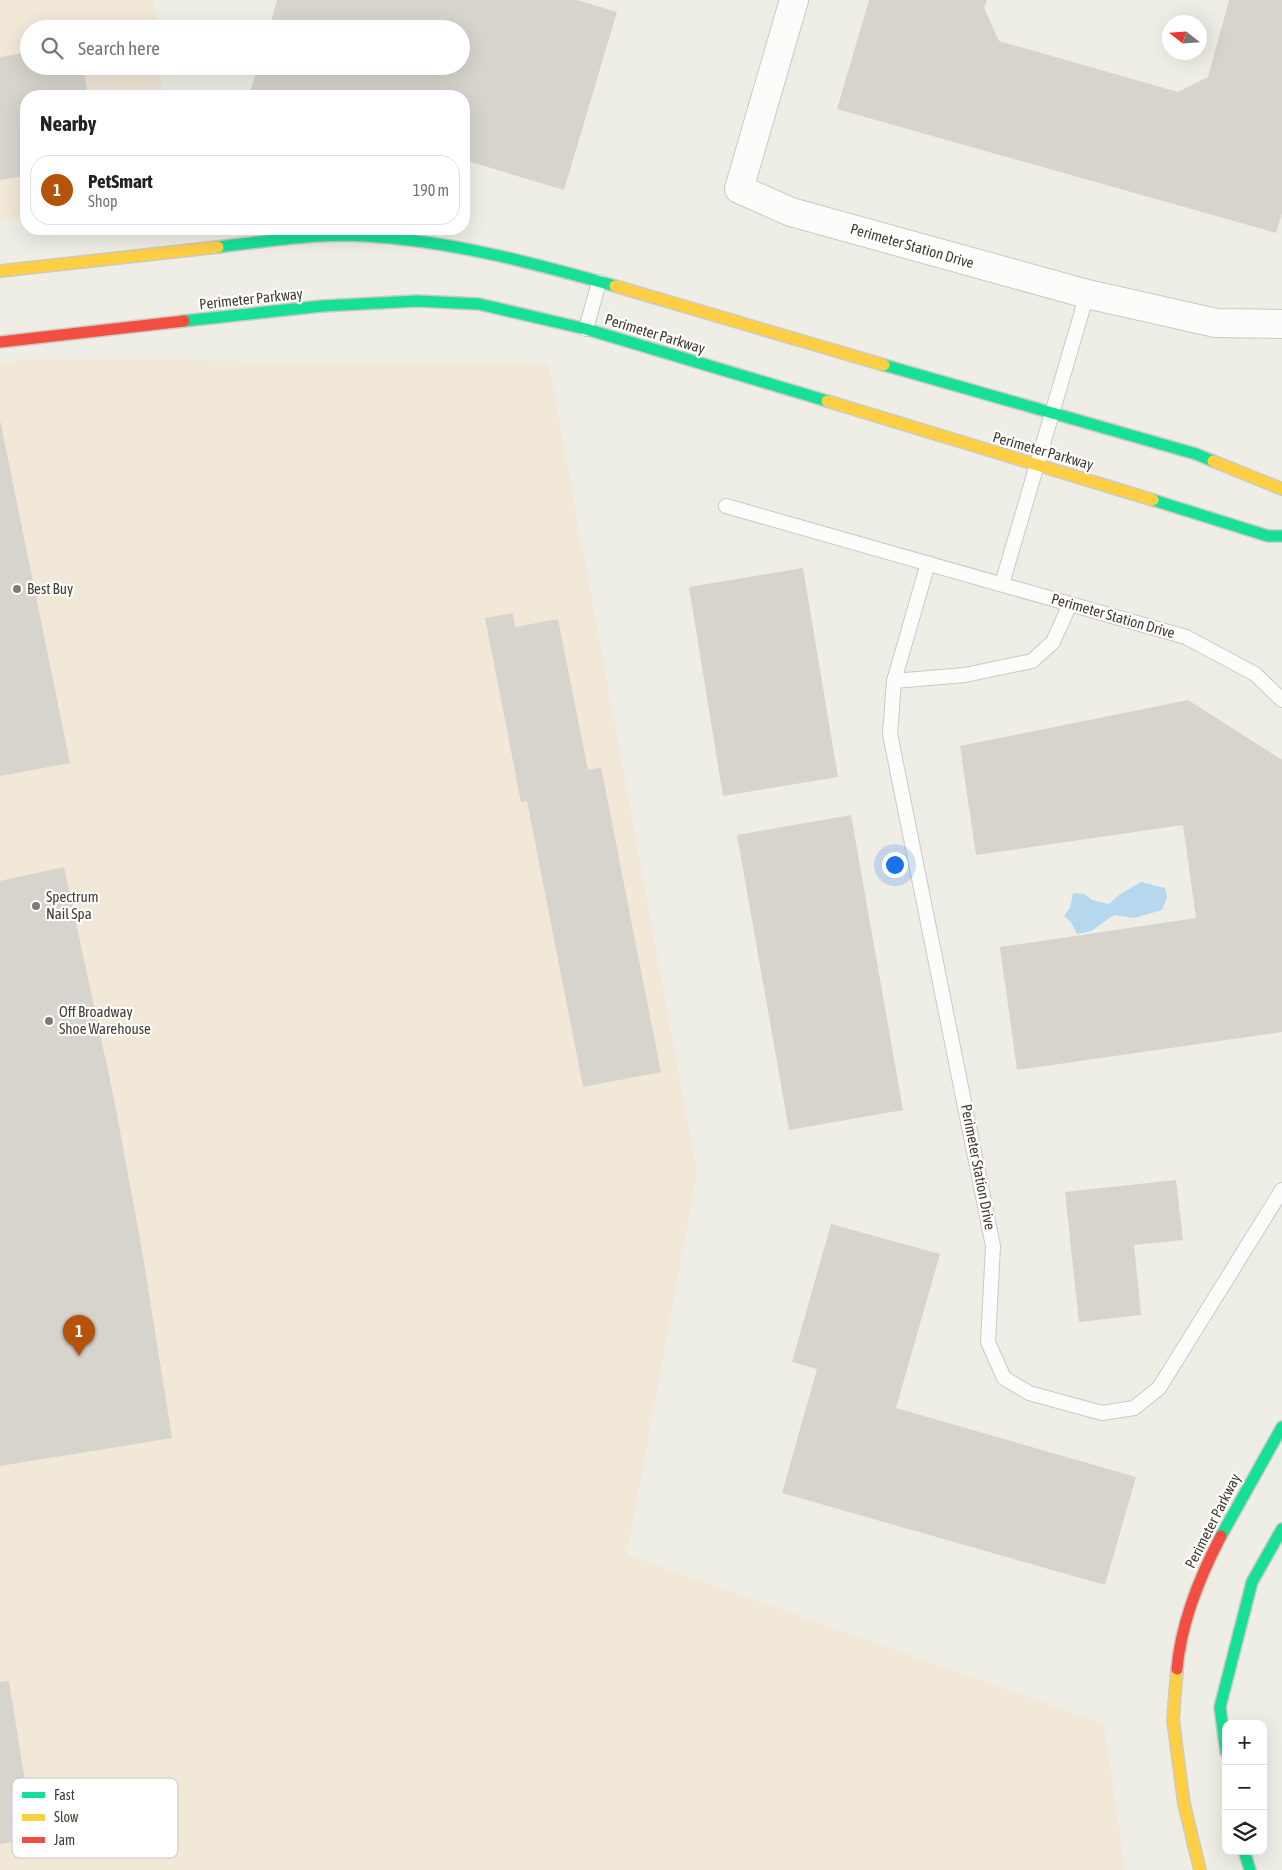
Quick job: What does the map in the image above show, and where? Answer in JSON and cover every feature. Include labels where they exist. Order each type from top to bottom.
[{"type":"street","name":"Perimeter Station Drive","points":[[794,0],[739,189],[791,212],[1087,294],[1216,323],[1282,324]]},
{"type":"street","points":[[0,271],[333,235]]},
{"type":"street","points":[[359,235],[480,252],[599,282],[1196,454],[1282,489]]},
{"type":"street","name":"Perimeter Parkway","points":[[0,342],[322,306],[417,301],[479,304],[586,329],[1121,490],[1258,534],[1282,536]]},
{"type":"street","name":"Perimeter Parkway","points":[[1200,1870],[1184,1804],[1173,1720],[1179,1646],[1201,1573],[1264,1456],[1282,1427]]},
{"type":"street","points":[[1222,1722],[1220,1707],[1252,1582],[1282,1529]]},
{"type":"street","points":[[1245,1855],[1250,1870]]},
{"type":"lane","points":[[586,329],[599,282]]},
{"type":"lane","points":[[1002,584],[1087,294]]},
{"type":"lane","name":"Perimeter Station Drive","points":[[726,506],[1186,637],[1255,674],[1282,700]]},
{"type":"lane","name":"Perimeter Station Drive","points":[[928,563],[894,681],[890,734],[993,1246],[988,1342],[1004,1378],[1029,1393],[1102,1413],[1134,1408],[1159,1388],[1282,1190]]},
{"type":"lane","points":[[894,681],[965,674],[1032,662],[1053,642],[1070,604]]},
{"type":"shaded area","points":[[0,0],[154,0],[156,20],[20,20],[20,75],[161,75],[162,90],[20,90],[20,217],[0,220]]},
{"type":"shaded area","points":[[29,359],[549,364],[697,1173],[627,1555],[1104,1724],[1125,1870],[0,1870],[0,363]]},
{"type":"water","points":[[1141,882],[1165,888],[1167,897],[1162,910],[1134,918],[1114,915],[1091,931],[1077,934],[1071,922],[1064,916],[1070,908],[1073,893],[1084,894],[1092,900],[1109,904],[1119,895]]},
{"type":"building","points":[[277,0],[577,0],[617,12],[564,190],[470,162],[470,90],[251,90],[255,75],[470,75],[470,20],[271,20]]},
{"type":"building","points":[[869,0],[987,0],[984,8],[999,41],[1178,92],[1208,77],[1229,0],[1282,0],[1282,213],[1276,233],[837,109]]},
{"type":"building","points":[[20,54],[20,75],[84,75],[87,90],[20,90],[20,177],[0,180],[0,57]]},
{"type":"building","name":"Best Buy","points":[[0,420],[70,763],[0,776]]},
{"type":"building","points":[[803,568],[838,777],[723,796],[689,587]]},
{"type":"building","points":[[513,613],[515,627],[558,619],[588,770],[601,767],[661,1072],[583,1087],[527,801],[521,802],[485,618]]},
{"type":"building","points":[[1188,700],[1282,760],[1282,1032],[1017,1070],[1000,947],[1196,918],[1183,825],[976,855],[960,746]]},
{"type":"building","points":[[851,815],[903,1110],[789,1130],[737,835]]},
{"type":"building","points":[[64,867],[113,1094],[142,1250],[172,1438],[0,1466],[0,881]]},
{"type":"building","points":[[1176,1180],[1183,1240],[1134,1245],[1141,1315],[1079,1322],[1065,1192]]},
{"type":"building","points":[[831,1224],[940,1254],[896,1408],[1136,1477],[1105,1585],[782,1493],[817,1369],[792,1362]]},
{"type":"building","points":[[9,1681],[24,1778],[12,1778],[12,1842],[0,1844],[0,1682]]},
{"type":"traffic: fast","points":[[218,247],[292,238],[348,235],[398,239],[492,254],[615,286]]},
{"type":"traffic: fast","points":[[184,321],[322,306],[417,301],[479,304],[586,329],[827,401]]},
{"type":"traffic: fast","points":[[884,365],[1196,454],[1213,461]]},
{"type":"traffic: fast","points":[[1153,500],[1268,536],[1282,536]]},
{"type":"traffic: fast","points":[[1221,1536],[1282,1427]]},
{"type":"traffic: fast","points":[[1222,1722],[1220,1707],[1252,1582],[1282,1529]]},
{"type":"traffic: fast","points":[[1245,1855],[1250,1870]]},
{"type":"traffic: slow","points":[[0,271],[218,247]]},
{"type":"traffic: slow","points":[[615,286],[884,365]]},
{"type":"traffic: slow","points":[[827,401],[1153,500]]},
{"type":"traffic: slow","points":[[1213,461],[1282,489]]},
{"type":"traffic: slow","points":[[1177,1669],[1173,1720],[1184,1804],[1200,1870]]},
{"type":"traffic: jam","points":[[0,342],[184,321]]},
{"type":"traffic: jam","points":[[1177,1669],[1182,1634],[1192,1601],[1205,1568],[1221,1536]]},
{"type":"place","name":"Best Buy","points":[[17,589]]},
{"type":"place","name":"Spectrum Nail Spa","points":[[36,906]]},
{"type":"place","name":"Off Broadway Shoe Warehouse","points":[[49,1021]]},
{"type":"place","name":"PetSmart","points":[[79,1356]]}]
